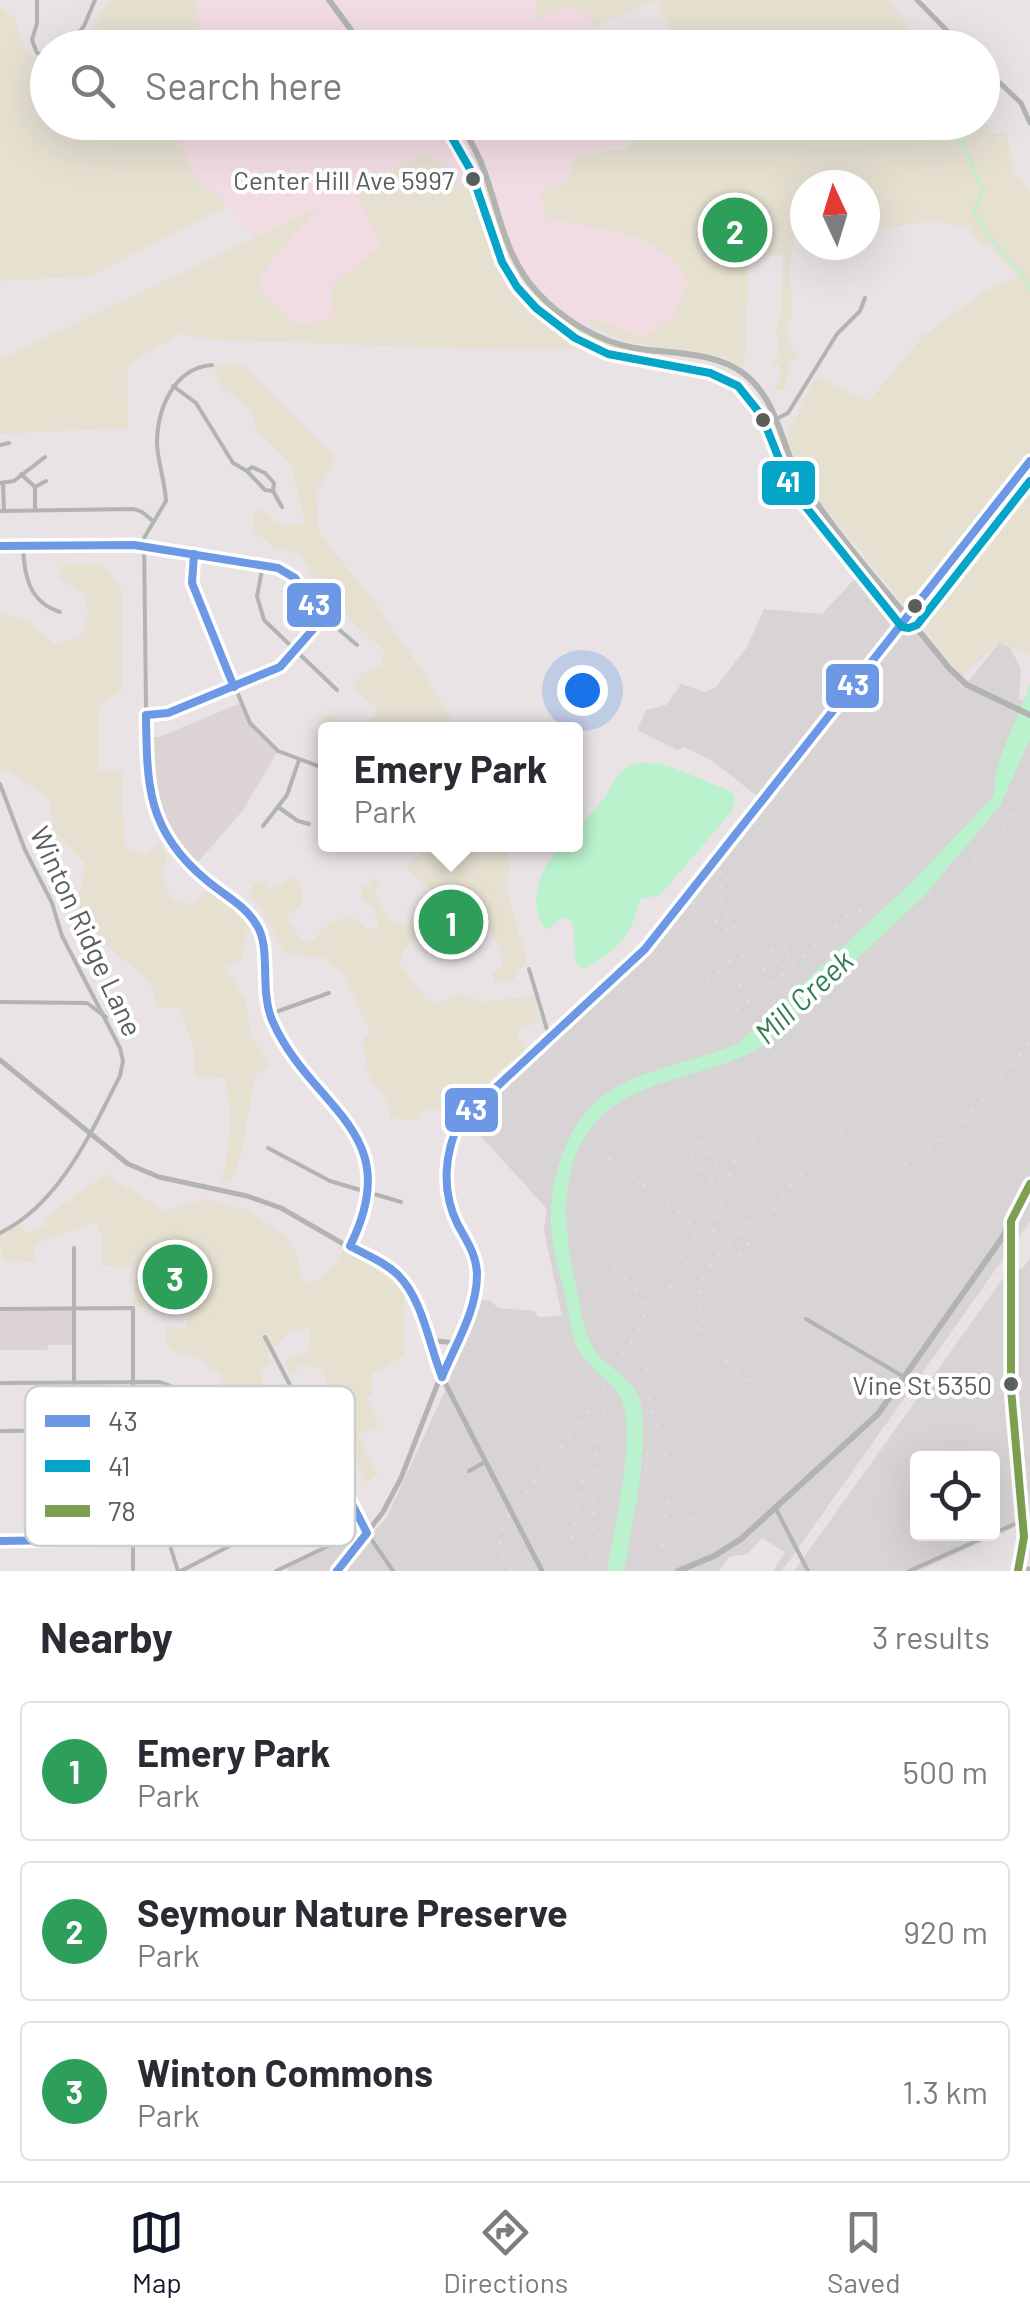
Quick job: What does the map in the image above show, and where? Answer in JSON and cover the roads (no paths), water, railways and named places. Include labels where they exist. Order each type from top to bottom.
[{"type":"main road","points":[[329,0],[351,30]]},
{"type":"main road","points":[[469,140],[510,254],[547,302],[578,326],[615,343],[708,358],[730,365],[758,386],[778,418],[800,480],[959,679],[1030,715]]},
{"type":"main road","points":[[678,1571],[727,1549],[872,1421],[1011,1221],[1030,1184]]},
{"type":"main road","points":[[1011,1221],[1011,1389],[1024,1537],[1018,1571]]},
{"type":"street","points":[[34,30],[38,0]]},
{"type":"street","points":[[81,30],[95,0]]},
{"type":"street","points":[[917,0],[946,30]]},
{"type":"street","points":[[1000,83],[1022,103],[1030,123]]},
{"type":"street","points":[[778,418],[788,414],[824,354],[840,330],[860,311],[865,298]]},
{"type":"street","points":[[212,365],[193,369],[173,386],[158,436],[166,503],[146,532],[144,546],[147,792],[154,818],[177,854],[258,925],[264,943],[264,992],[270,1014],[281,1037],[358,1139],[369,1165],[371,1194],[365,1220],[350,1246]]},
{"type":"street","points":[[173,386],[196,403],[230,459],[265,490],[273,492]]},
{"type":"street","points":[[0,445],[9,443]]},
{"type":"street","points":[[45,457],[14,481],[1,483],[2,511],[137,510],[153,521]]},
{"type":"street","points":[[337,1571],[367,1533],[401,1478],[472,1299],[477,1277],[472,1246],[449,1201],[451,1141],[463,1117],[645,949],[1030,461]]},
{"type":"street","points":[[247,471],[252,468],[265,473],[274,483],[273,492],[282,507]]},
{"type":"street","points":[[21,474],[35,487],[35,511]]},
{"type":"street","points":[[35,487],[46,480]]},
{"type":"street","points":[[0,546],[144,546],[262,564],[292,574],[323,618],[357,645]]},
{"type":"street","points":[[23,546],[28,586],[60,612]]},
{"type":"street","points":[[194,554],[192,583],[246,716],[259,736],[278,751],[318,766]]},
{"type":"street","points":[[262,564],[257,596],[261,614],[271,630],[337,690]]},
{"type":"street","points":[[146,715],[168,713],[280,667],[323,618]]},
{"type":"street","points":[[263,826],[287,795],[299,760]]},
{"type":"street","name":"Winton Ridge Lane","points":[[0,784],[24,850],[52,903],[62,936],[122,1051],[123,1066],[64,1179],[16,1224],[0,1233]]},
{"type":"street","points":[[278,807],[309,824]]},
{"type":"street","points":[[530,969],[550,1038]]},
{"type":"street","points":[[270,1014],[329,993]]},
{"type":"street","points":[[0,1002],[87,1002],[106,1017]]},
{"type":"street","points":[[0,1060],[139,1170],[281,1208],[403,1281],[442,1377],[542,1571]]},
{"type":"street","points":[[268,1148],[330,1181],[402,1202]]},
{"type":"street","points":[[74,1248],[74,1383]]},
{"type":"street","points":[[0,1309],[133,1308],[133,1386]]},
{"type":"street","points":[[806,1318],[904,1376]]},
{"type":"street","points":[[265,1337],[291,1386]]},
{"type":"street","points":[[426,1340],[455,1343]]},
{"type":"street","points":[[0,1382],[160,1382],[170,1386]]},
{"type":"street","points":[[0,1431],[25,1431]]},
{"type":"street","points":[[469,1471],[486,1462]]},
{"type":"street","points":[[775,1508],[808,1571]]},
{"type":"street","points":[[355,1510],[393,1571]]},
{"type":"street","points":[[1000,1530],[1022,1521]]},
{"type":"street","points":[[0,1541],[25,1540]]},
{"type":"street","points":[[909,1571],[975,1541]]},
{"type":"street","points":[[132,1546],[133,1571]]},
{"type":"street","points":[[171,1546],[180,1571],[229,1546]]},
{"type":"street","points":[[276,1571],[329,1546]]},
{"type":"water","name":"Mill Creek","points":[[1030,682],[1030,739],[1000,806],[924,896],[766,1044],[726,1063],[622,1100],[589,1131],[578,1151],[570,1173],[566,1219],[583,1320],[599,1356],[634,1387],[643,1426],[638,1488],[624,1571],[607,1571],[622,1486],[626,1421],[620,1396],[576,1345],[555,1252],[551,1208],[556,1173],[568,1140],[587,1111],[615,1088],[740,1042],[911,883],[994,796],[1002,753]]},
{"type":"water","points":[[640,762],[666,765],[730,791],[735,797],[732,811],[660,895],[640,899],[622,940],[586,969],[577,965],[572,921],[564,917],[546,930],[537,908],[538,885],[557,852],[583,852],[583,822],[627,768]]},
{"type":"waterway","points":[[959,140],[983,190],[974,211],[987,234],[1026,280],[1030,291]]},
{"type":"railway","points":[[736,1011],[850,914],[919,899],[952,884],[1030,798]]},
{"type":"railway","points":[[721,871],[723,903],[738,932]]},
{"type":"railway","points":[[692,902],[737,938],[762,948]]},
{"type":"railway","points":[[708,983],[734,959],[746,954],[814,941]]},
{"type":"railway","points":[[739,986],[789,953]]},
{"type":"railway","points":[[904,1165],[957,1126],[1030,1041]]},
{"type":"railway","points":[[730,1268],[795,1180],[851,1125]]},
{"type":"railway","points":[[687,1132],[713,1156],[723,1188]]},
{"type":"railway","points":[[713,1232],[733,1164],[758,1132]]},
{"type":"railway","points":[[691,1157],[714,1182]]},
{"type":"railway","points":[[609,1158],[684,1215],[691,1227],[694,1239],[689,1261],[658,1302]]},
{"type":"railway","points":[[704,1322],[700,1306],[703,1278],[719,1254],[751,1222]]},
{"type":"railway","points":[[787,1571],[1030,1227]]},
{"type":"railway","points":[[613,1269],[636,1291],[644,1310],[639,1330],[621,1356]]},
{"type":"railway","points":[[693,1314],[709,1345],[752,1382]]},
{"type":"railway","points":[[659,1327],[648,1354],[646,1390],[670,1470],[674,1499],[683,1513],[699,1525]]},
{"type":"railway","points":[[511,1571],[501,1546],[505,1520],[607,1386]]},
{"type":"railway","points":[[590,1558],[596,1449],[605,1409],[614,1394]]},
{"type":"railway","points":[[646,1470],[650,1426]]},
{"type":"railway","points":[[570,1553],[580,1486],[589,1467]]},
{"type":"railway","points":[[661,1561],[668,1492]]},
{"type":"railway","points":[[924,1571],[1030,1521]]},
{"type":"place","name":"Center Hill Ave 5997","points":[[473,179]]},
{"type":"place","name":"Seymour Nature Preserve","points":[[735,230]]},
{"type":"place","name":"Emery Park","points":[[451,922]]},
{"type":"place","name":"Winton Commons","points":[[175,1277]]},
{"type":"place","name":"Vine St 5350","points":[[1011,1384]]}]
